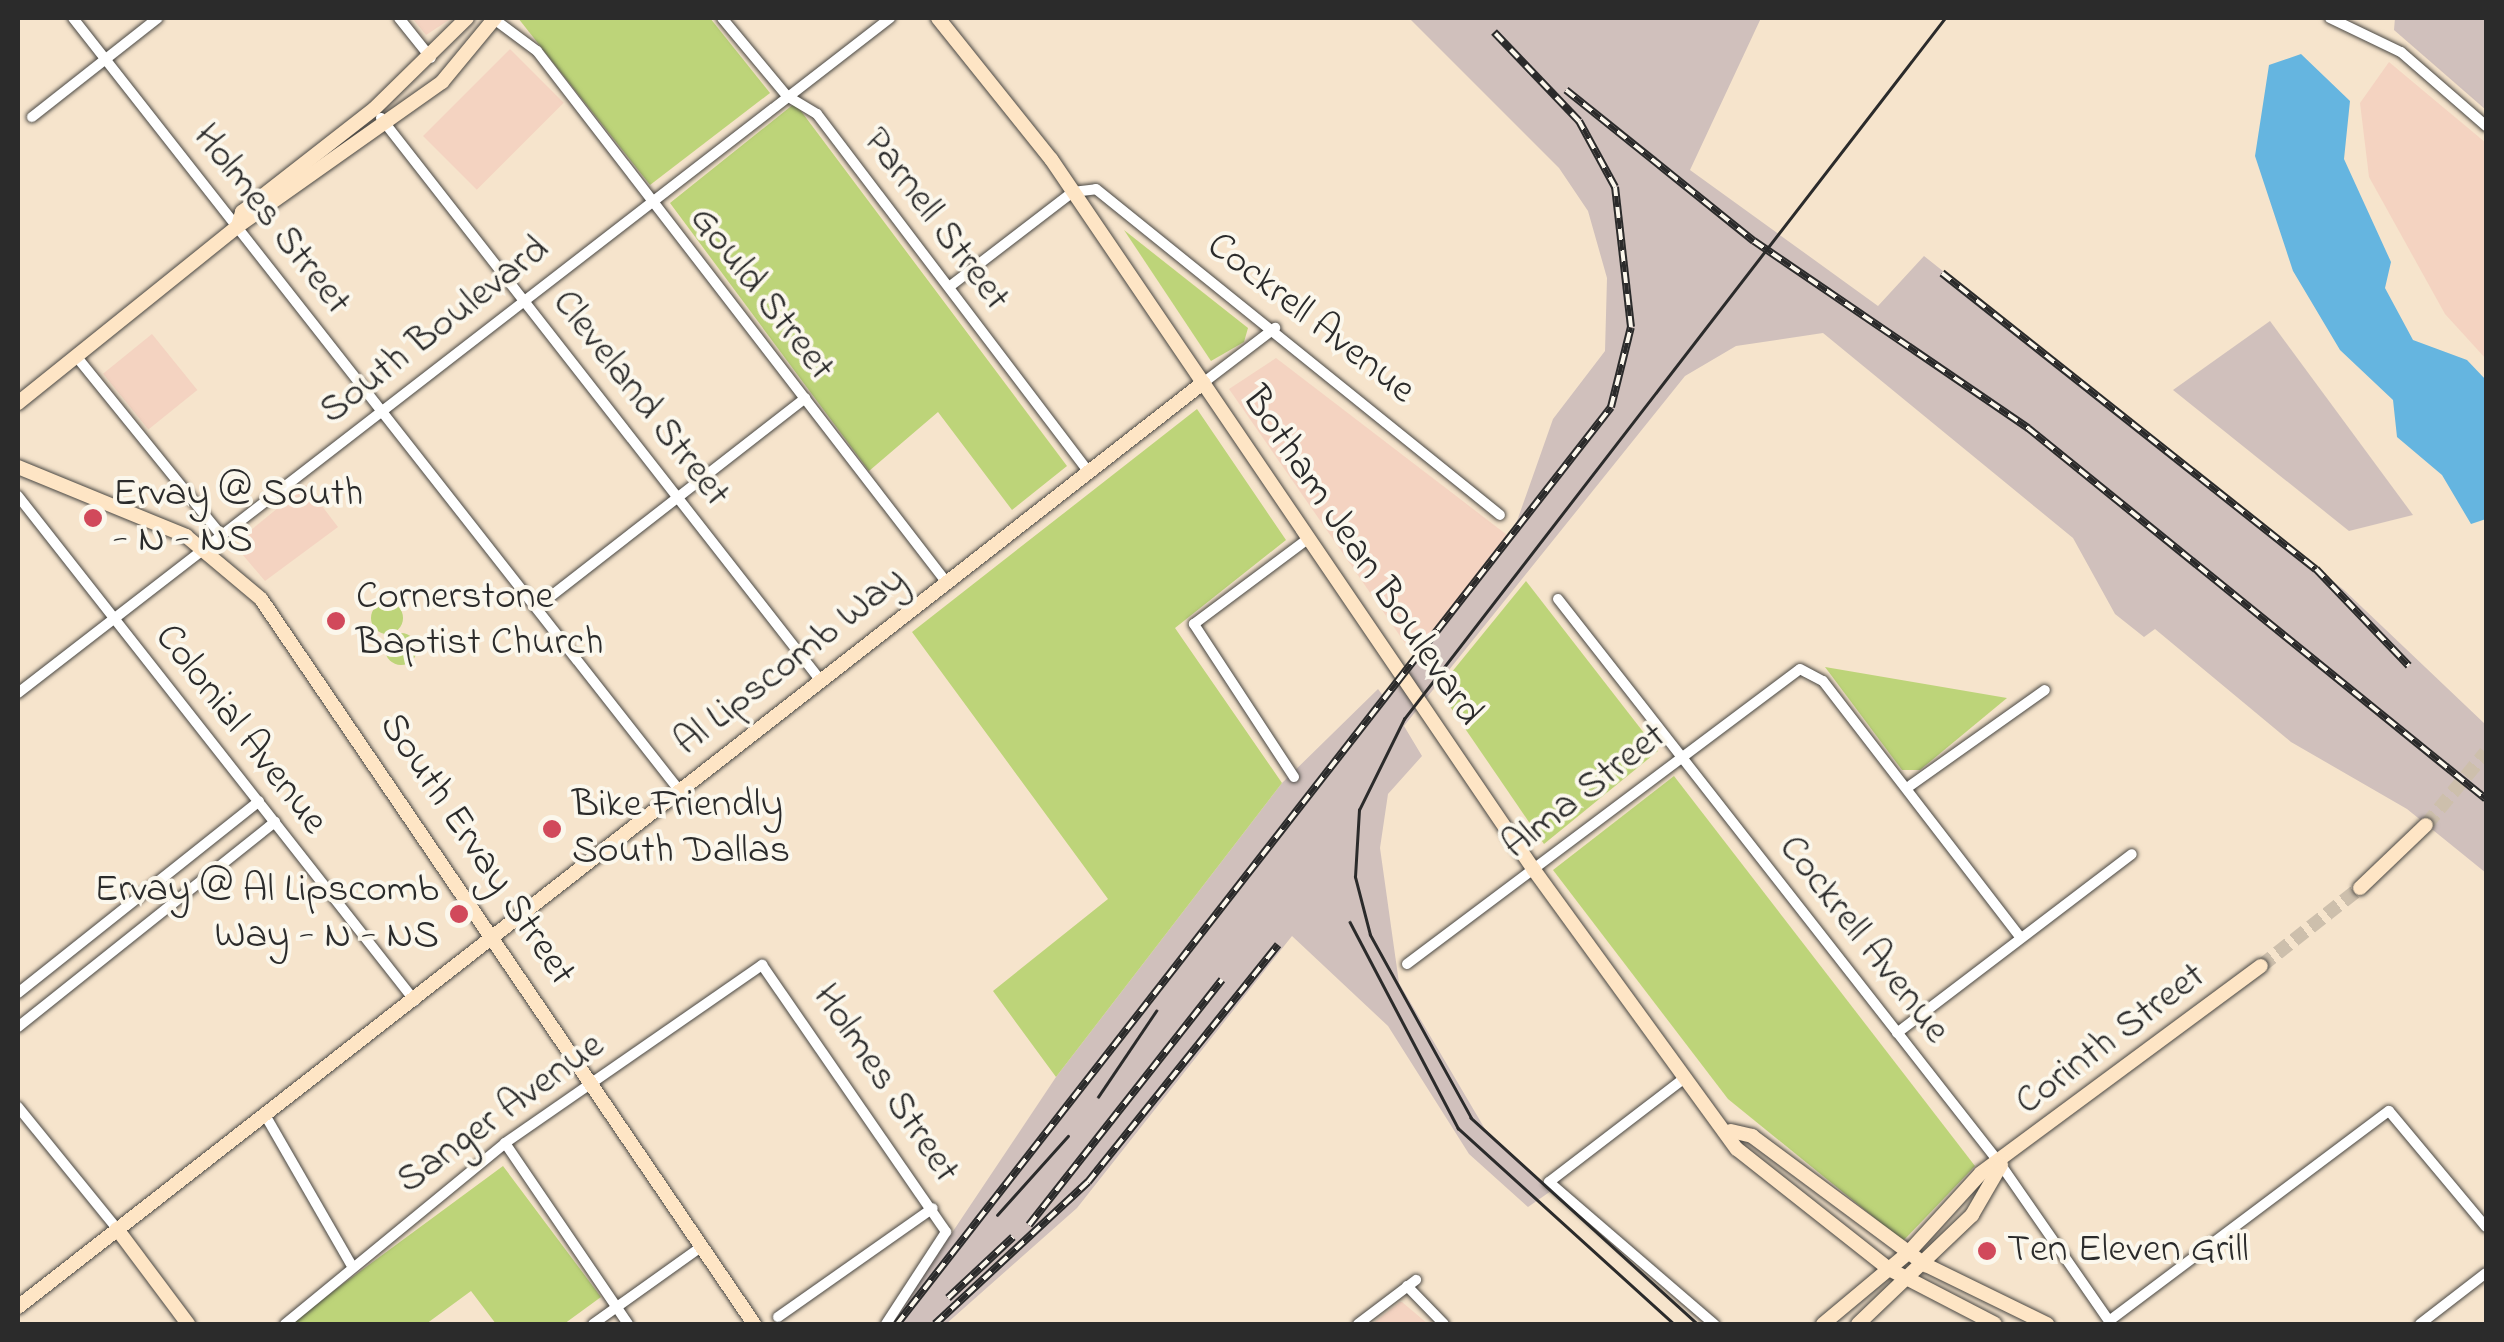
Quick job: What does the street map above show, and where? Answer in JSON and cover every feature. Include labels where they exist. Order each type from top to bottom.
[{"type":"main road","points":[[238,226],[242,212],[374,109],[431,59],[468,18]]},
{"type":"main road","points":[[18,403],[238,226],[387,125],[442,82],[494,18]]},
{"type":"main road","name":"Botham Jean Boulevard","points":[[938,18],[1073,192],[1534,870],[1682,1080],[1731,1131],[1737,1149],[1775,1184],[1909,1282],[1995,1324]]},
{"type":"main road","name":"Al Lipscomb Way","points":[[18,1307],[264,1113],[415,1002],[679,790],[1203,383]]},
{"type":"main road","name":"South Ervay Street","points":[[18,467],[205,548],[261,600],[318,674],[754,1324]]},
{"type":"main road","points":[[2360,888],[2426,824]]},
{"type":"main road","name":"Corinth Street","points":[[1823,1324],[1908,1253],[1981,1172],[2000,1165],[2261,966]]},
{"type":"main road","name":"Botham Jean Boulevard","points":[[1731,1131],[1752,1136],[1926,1265],[2047,1324]]},
{"type":"main road","name":"Corinth Street","points":[[1860,1324],[1926,1265],[1994,1189],[2000,1165]]},
{"type":"main road","points":[[117,1229],[188,1324]]},
{"type":"street","name":"Holmes Street","points":[[73,18],[679,790]]},
{"type":"street","points":[[32,118],[158,18]]},
{"type":"street","points":[[398,18],[431,59]]},
{"type":"street","name":"Gould Street","points":[[494,18],[528,42],[947,583]]},
{"type":"street","name":"Parnell Street","points":[[722,18],[787,96],[816,114],[1088,472]]},
{"type":"street","name":"South Boulevard","points":[[18,693],[890,18]]},
{"type":"street","points":[[2330,18],[2401,52],[2486,126]]},
{"type":"street","name":"Cleveland Street","points":[[374,109],[820,681]]},
{"type":"street","points":[[948,287],[1073,192]]},
{"type":"street","name":"Cockrell Avenue","points":[[1073,192],[1105,194],[1275,328],[1500,515]]},
{"type":"street","name":"Al Lipscomb Way","points":[[1203,383],[1275,328]]},
{"type":"street","points":[[76,356],[220,535]]},
{"type":"street","points":[[536,607],[805,398]]},
{"type":"street","name":"Colonial Avenue","points":[[18,496],[415,1002]]},
{"type":"street","points":[[1294,776],[1194,624],[1309,538]]},
{"type":"street","name":"Cockrell Avenue","points":[[1558,598],[2000,1165],[2110,1323]]},
{"type":"street","name":"Alma Street","points":[[1407,964],[1800,668],[1824,681],[1907,788]]},
{"type":"street","points":[[2021,938],[1907,788],[2045,690]]},
{"type":"street","points":[[18,992],[259,801]]},
{"type":"street","points":[[18,1026],[275,822]]},
{"type":"street","points":[[1897,1033],[2132,854]]},
{"type":"street","name":"Holmes Street","points":[[762,965],[934,1208],[945,1244],[886,1324]]},
{"type":"street","name":"Sanger Avenue","points":[[286,1324],[351,1264],[505,1143],[590,1080],[762,965]]},
{"type":"street","points":[[1682,1080],[1549,1182],[1714,1324]]},
{"type":"street","points":[[18,1107],[117,1229]]},
{"type":"street","points":[[2110,1323],[2389,1111],[2486,1226]]},
{"type":"street","points":[[264,1113],[351,1264]]},
{"type":"street","points":[[505,1143],[628,1324]]},
{"type":"street","points":[[778,1317],[934,1208]]},
{"type":"street","points":[[593,1324],[702,1246]]},
{"type":"street","points":[[2420,1324],[2486,1273]]},
{"type":"street","points":[[1358,1324],[1412,1283],[1444,1324]]},
{"type":"shaded area","points":[[412,18],[452,18],[426,35]]},
{"type":"shaded area","points":[[1409,18],[1761,18],[1690,170],[1878,306],[1924,256],[2344,590],[2486,725],[2486,873],[2407,809],[2291,742],[2155,629],[2144,637],[2115,614],[2073,538],[1823,333],[1736,346],[1685,376],[1404,726],[1422,756],[1388,794],[1380,848],[1399,983],[1485,1129],[1551,1191],[1528,1207],[1469,1154],[1388,1026],[1292,936],[1077,1208],[946,1324],[891,1324],[1056,1077],[1282,783],[1378,689],[1384,697],[1511,538],[1553,419],[1605,351],[1607,278],[1588,211],[1559,168]]},
{"type":"shaded area","points":[[2395,18],[2486,18],[2486,110],[2394,30]]},
{"type":"shaded area","points":[[510,49],[564,103],[477,190],[423,136]]},
{"type":"shaded area","points":[[2389,62],[2486,143],[2486,359],[2445,314],[2369,177],[2360,103]]},
{"type":"shaded area","points":[[2270,321],[2413,515],[2349,531],[2173,390]]},
{"type":"shaded area","points":[[152,334],[197,390],[148,430],[103,374]]},
{"type":"shaded area","points":[[1276,358],[1511,538],[1416,659],[1229,389]]},
{"type":"shaded area","points":[[306,485],[338,527],[265,581],[242,554],[245,535]]},
{"type":"shaded area","points":[[1400,1302],[1428,1324],[1372,1324]]},
{"type":"green space","points":[[518,18],[710,18],[770,93],[650,185]]},
{"type":"green space","points":[[795,103],[1067,466],[1012,510],[938,412],[869,471],[670,203]]},
{"type":"green space","points":[[1124,230],[1248,328],[1244,342],[1211,361]]},
{"type":"green space","points":[[1197,409],[1286,540],[1175,628],[1282,783],[1056,1077],[993,991],[1108,899],[912,632]]},
{"type":"green space","points":[[1526,581],[1658,751],[1544,844],[1438,689]]},
{"type":"green space","points":[[387,602],[398,607],[403,618],[398,629],[387,634],[376,629],[371,618],[376,607]]},
{"type":"green space","points":[[401,633],[412,638],[417,649],[412,660],[401,665],[390,660],[385,649],[390,638]]},
{"type":"green space","points":[[1825,667],[2007,698],[1920,770],[1902,770]]},
{"type":"green space","points":[[1674,776],[1975,1166],[1903,1241],[1728,1099],[1553,870]]},
{"type":"green space","points":[[503,1166],[601,1297],[564,1324],[496,1324],[471,1291],[426,1324],[290,1323]]},
{"type":"water","points":[[2301,54],[2350,101],[2344,159],[2391,262],[2385,288],[2413,340],[2467,360],[2486,380],[2486,519],[2471,524],[2442,475],[2397,437],[2393,400],[2340,350],[2293,271],[2255,156],[2269,65]]},
{"type":"tunnel","points":[[2426,825],[2486,752]]},
{"type":"tunnel","points":[[2261,966],[2360,888]]},
{"type":"tram line","points":[[1697,1324],[1471,1118],[1370,935],[1355,877],[1359,810],[1404,719],[1945,18]]},
{"type":"tram line","points":[[1350,922],[1458,1128],[1674,1324]]},
{"type":"tram line","points":[[1098,1097],[1156,1011]]},
{"type":"tram line","points":[[997,1215],[1068,1136]]},
{"type":"railway","points":[[897,1324],[1611,407],[1631,327],[1615,187],[1579,121],[1494,32]]},
{"type":"railway","points":[[1566,90],[1754,241],[2028,428],[2486,799]]},
{"type":"railway","points":[[1942,273],[2316,569],[2409,666]]},
{"type":"railway","points":[[935,1324],[1088,1182],[1278,945]]},
{"type":"railway","points":[[1029,1225],[1222,980]]},
{"type":"railway","points":[[948,1298],[1013,1237]]},
{"type":"place","name":"Ervay @ South - N - NS","points":[[93,518]]},
{"type":"place","name":"Cornerstone Baptist Church","points":[[336,621]]},
{"type":"place","name":"Bike Friendly South Dallas","points":[[552,829]]},
{"type":"place","name":"Ervay @ Al Lipscomb Way - N - NS","points":[[459,914]]},
{"type":"place","name":"Ten Eleven Grill","points":[[1987,1251]]}]
